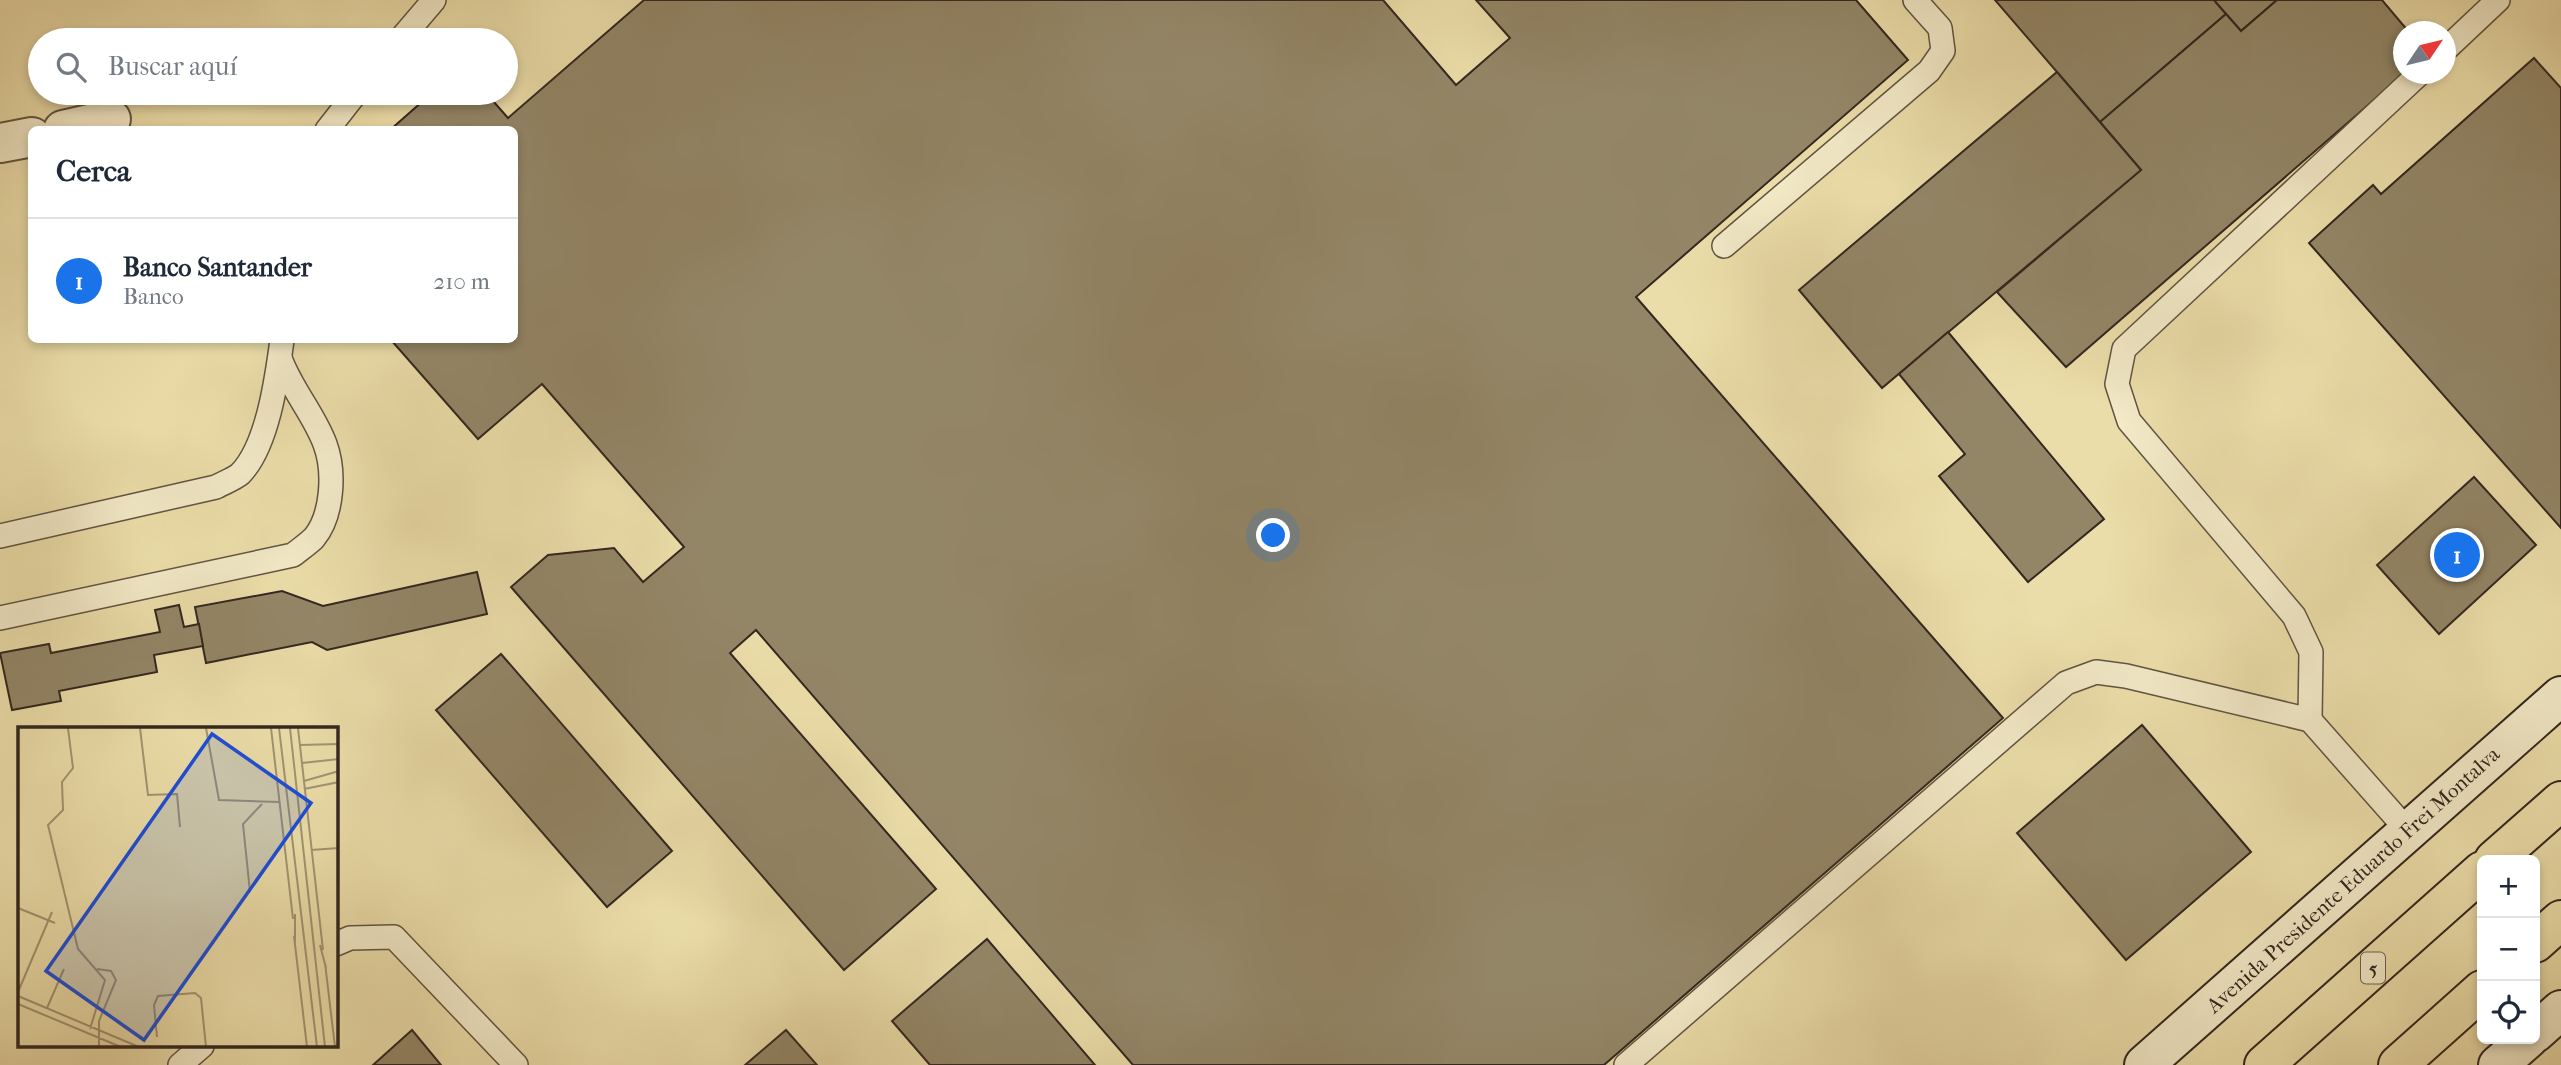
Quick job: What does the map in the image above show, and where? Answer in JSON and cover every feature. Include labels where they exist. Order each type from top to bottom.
[{"type":"highway","points":[[2500,855],[2561,801]]},
{"type":"highway","name":"5","points":[[2264,1065],[2477,875]]},
{"type":"highway","points":[[2540,939],[2561,920]]},
{"type":"highway","points":[[2398,1065],[2477,994]]},
{"type":"main road","points":[[80,126],[111,119]]},
{"type":"main road","points":[[0,143],[28,137]]},
{"type":"main road","name":"Avenida Presidente Eduardo Frei Montalva","points":[[2144,1065],[2561,696]]},
{"type":"main road","points":[[2540,1029],[2561,1010]]},
{"type":"main road","points":[[2498,1065],[2522,1044]]},
{"type":"lane","points":[[410,28],[434,0]]},
{"type":"lane","points":[[1724,246],[1930,71],[1943,51],[1940,28],[1915,0]]},
{"type":"lane","points":[[2456,39],[2498,0]]},
{"type":"lane","points":[[2310,720],[2311,652],[2294,615],[2129,421],[2117,384],[2124,349],[2408,84]]},
{"type":"lane","points":[[330,126],[347,105]]},
{"type":"lane","points":[[0,536],[216,487],[239,474],[253,454],[266,421],[281,349]]},
{"type":"lane","points":[[0,618],[293,555],[315,537],[329,506],[331,468],[325,444],[288,380],[281,349]]},
{"type":"lane","points":[[1626,1065],[2066,684],[2096,672],[2126,676],[2310,720],[2408,831]]},
{"type":"lane","points":[[338,943],[351,938],[394,937],[516,1065]]},
{"type":"lane","points":[[180,1065],[200,1048]]},
{"type":"building","points":[[644,0],[1383,0],[1456,85],[1510,38],[1476,0],[1856,0],[1908,60],[1636,297],[2003,718],[1604,1065],[1133,1065],[756,630],[730,653],[936,889],[844,970],[511,587],[548,555],[614,548],[643,582],[684,547],[542,384],[478,439],[394,343],[518,343],[518,126],[395,126],[418,105],[497,105],[508,118]]},
{"type":"building","points":[[1995,0],[2214,0],[2226,14],[2100,122]]},
{"type":"building","points":[[2214,0],[2277,0],[2241,31]]},
{"type":"building","points":[[2277,0],[2382,0],[2400,21],[2393,21],[2393,84],[2066,367],[1997,292],[2141,170],[2100,122],[2226,14],[2241,31]]},
{"type":"building","points":[[2534,58],[2561,88],[2561,528],[2309,243],[2373,185],[2381,194]]},
{"type":"building","points":[[2057,72],[2141,170],[1882,388],[1799,290]]},
{"type":"building","points":[[1948,332],[2104,519],[2028,582],[1939,476],[1965,454],[1899,374]]},
{"type":"building","points":[[2474,477],[2536,545],[2439,634],[2377,565]]},
{"type":"building","points":[[477,572],[487,614],[327,650],[312,642],[206,663],[195,607],[282,591],[323,606]]},
{"type":"building","points":[[179,605],[184,627],[199,624],[203,646],[154,655],[157,672],[59,691],[61,701],[12,710],[0,653],[49,644],[51,653],[160,632],[155,610]]},
{"type":"building","points":[[501,654],[672,851],[607,907],[436,710]]},
{"type":"building","points":[[2142,725],[2251,852],[2126,960],[2017,833]]},
{"type":"building","points":[[987,939],[1095,1065],[930,1065],[892,1021]]},
{"type":"building","points":[[412,1030],[441,1065],[373,1065]]},
{"type":"building","points":[[786,1030],[817,1065],[745,1065]]},
{"type":"place","name":"Banco Santander","points":[[2457,555]]}]
